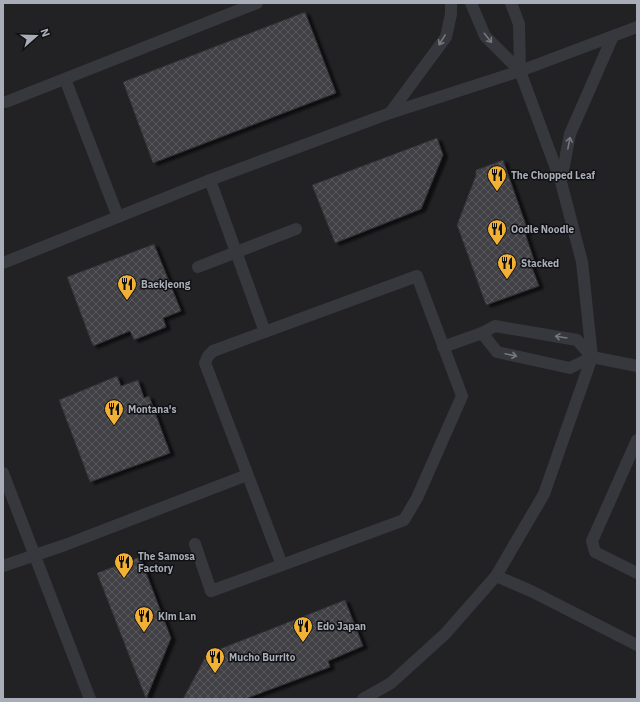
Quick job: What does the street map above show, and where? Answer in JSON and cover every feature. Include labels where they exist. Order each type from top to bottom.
[{"type":"lane","points":[[6,102],[257,3]]},
{"type":"lane","points":[[390,113],[446,37],[452,14],[451,3]]},
{"type":"lane","points":[[471,3],[485,36],[520,71]]},
{"type":"lane","points":[[363,699],[391,683],[445,634],[496,576],[544,494],[592,357],[582,262],[561,182],[520,71],[519,24],[511,3]]},
{"type":"lane","points":[[3,263],[210,180],[390,113],[520,71],[637,27]]},
{"type":"lane","points":[[561,182],[570,134],[613,36]]},
{"type":"lane","points":[[65,79],[118,217]]},
{"type":"lane","points":[[210,180],[265,332]]},
{"type":"lane","points":[[198,267],[296,229]]},
{"type":"lane","points":[[195,544],[211,591],[282,565],[404,520],[417,498],[462,396],[417,276],[213,351],[208,356],[205,363],[282,565]]},
{"type":"lane","points":[[443,347],[482,333],[494,326],[577,340],[592,357],[637,366]]},
{"type":"lane","points":[[482,333],[497,352],[504,354],[570,368],[592,357]]},
{"type":"lane","points":[[637,440],[592,541],[595,552],[637,573]]},
{"type":"lane","points":[[3,473],[90,699]]},
{"type":"lane","points":[[3,566],[247,475]]},
{"type":"lane","points":[[496,576],[531,591],[637,645]]},
{"type":"shaded area","points":[[3,3],[637,3],[637,699],[3,699]]},
{"type":"building","points":[[305,12],[336,93],[153,163],[123,82]]},
{"type":"building","points":[[437,138],[443,155],[421,209],[335,243],[312,185]]},
{"type":"building","points":[[503,160],[528,231],[525,233],[535,263],[531,265],[539,286],[486,305],[457,225],[476,175],[476,170]]},
{"type":"building","name":"Baekjeong","points":[[154,244],[181,311],[163,318],[166,327],[134,340],[130,331],[93,346],[67,277]]},
{"type":"building","name":"Montana's","points":[[117,376],[121,386],[138,380],[144,398],[149,396],[170,453],[90,482],[59,400]]},
{"type":"building","points":[[140,557],[171,638],[146,699],[97,573]]},
{"type":"building","points":[[345,600],[363,646],[328,661],[330,667],[245,699],[183,699],[207,654]]},
{"type":"place","name":"The Chopped Leaf","points":[[497,192]]},
{"type":"place","name":"Oodle Noodle","points":[[497,246]]},
{"type":"place","name":"Stacked","points":[[507,280]]},
{"type":"place","name":"Baekjeong","points":[[127,301]]},
{"type":"place","name":"Montana's","points":[[114,426]]},
{"type":"place","name":"The Samosa Factory","points":[[124,579]]},
{"type":"place","name":"Kim Lan","points":[[144,633]]},
{"type":"place","name":"Edo Japan","points":[[303,643]]},
{"type":"place","name":"Mucho Burrito","points":[[215,674]]}]
